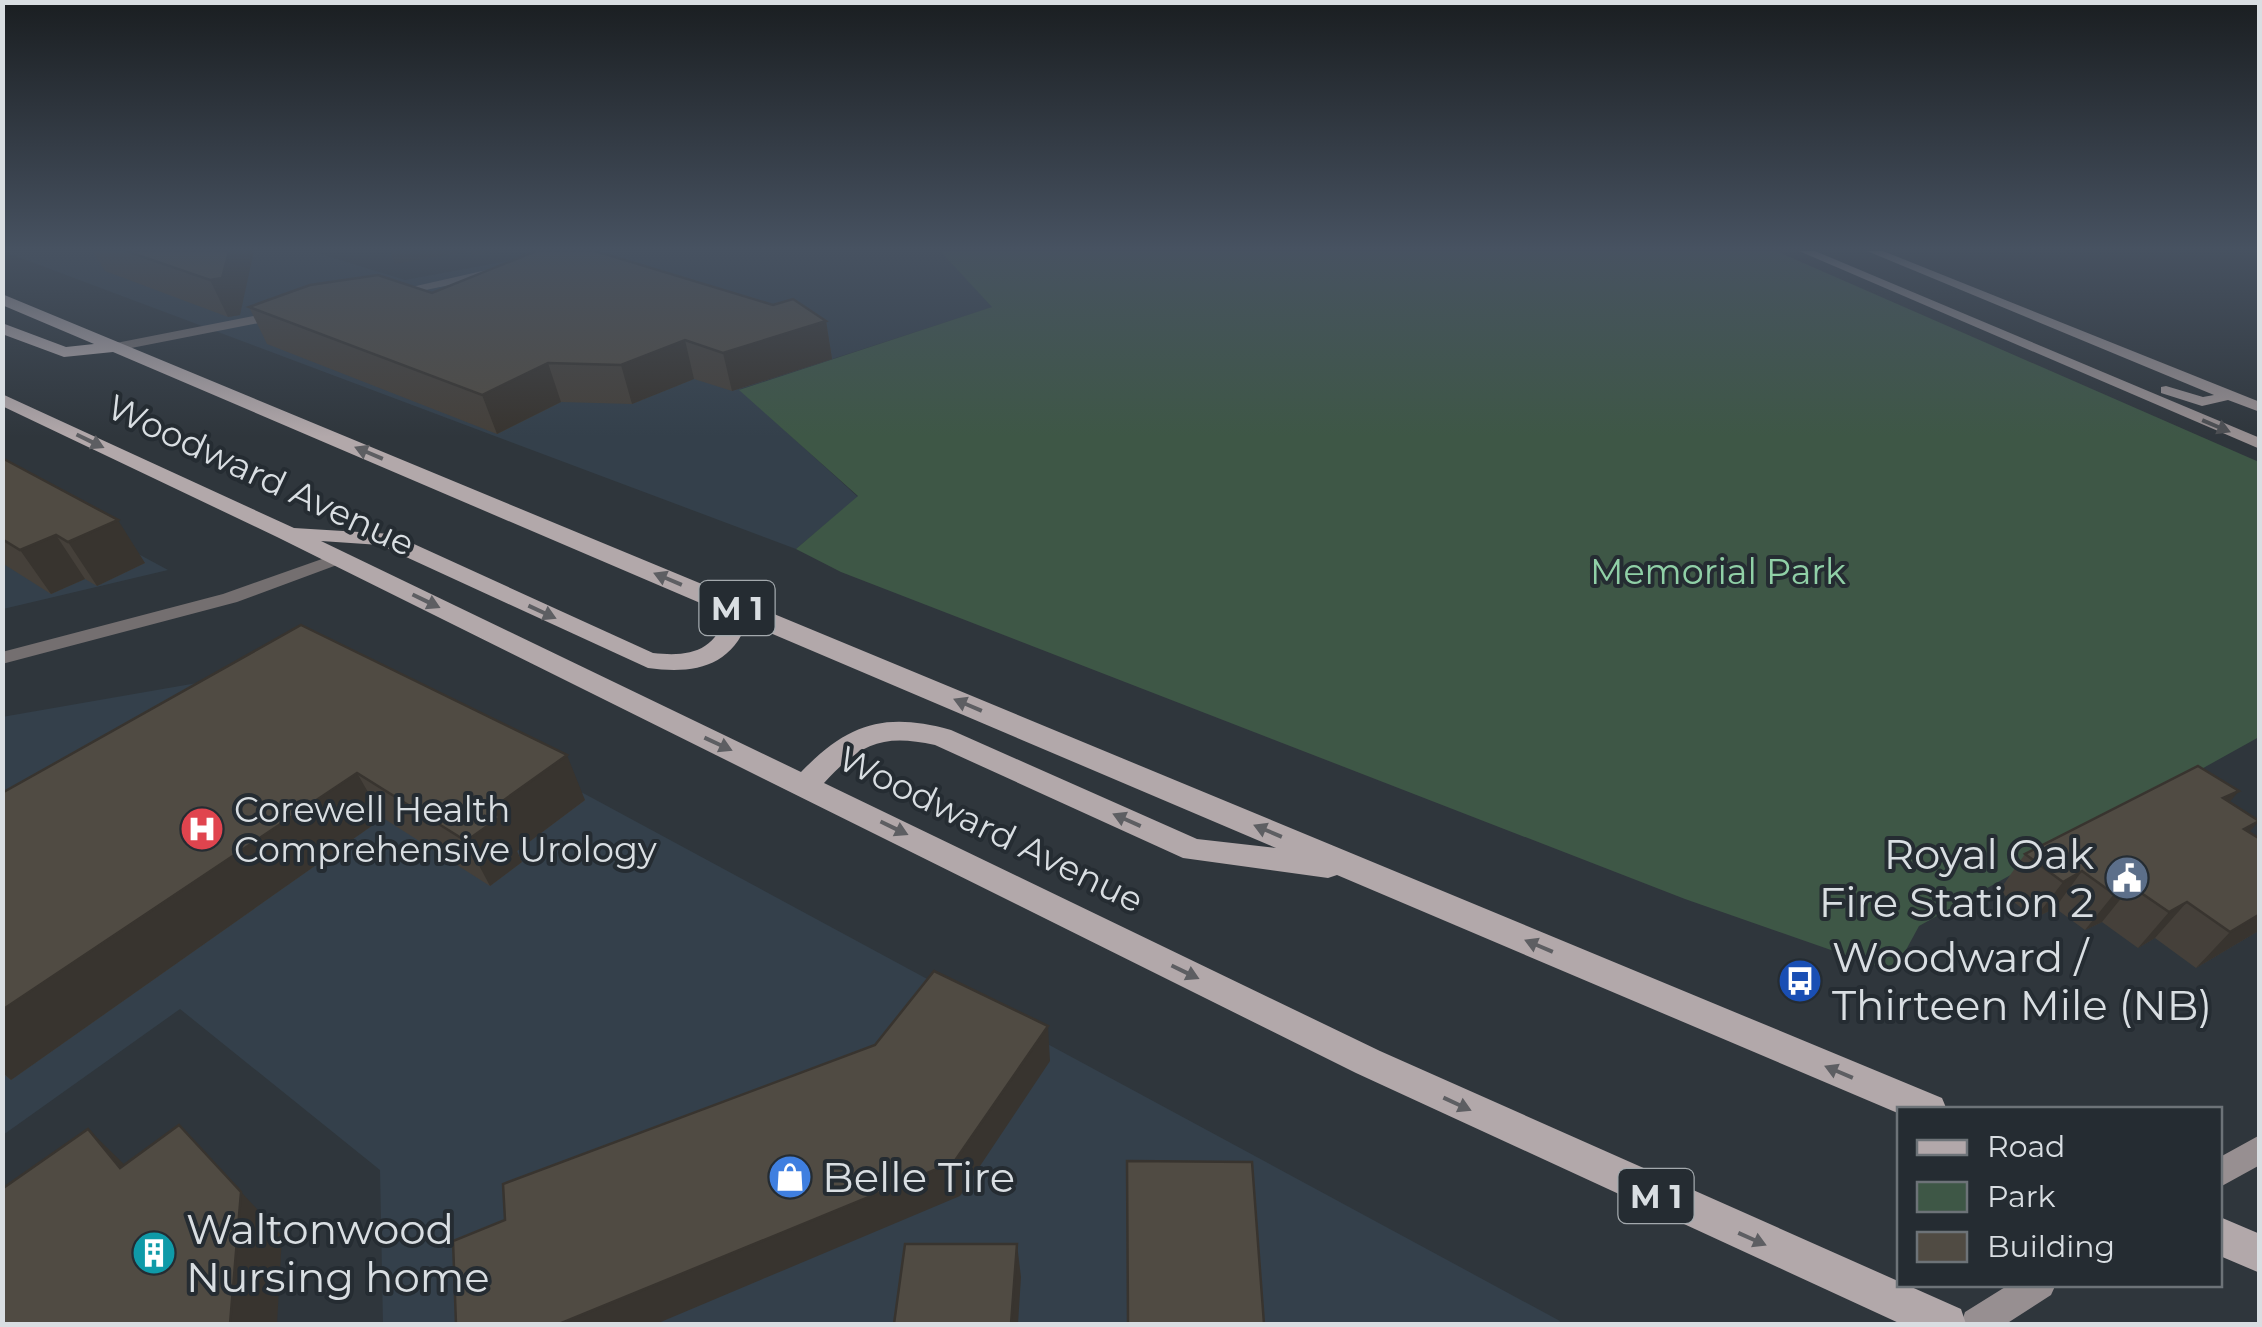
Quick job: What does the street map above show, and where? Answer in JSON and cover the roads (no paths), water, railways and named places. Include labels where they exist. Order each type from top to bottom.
[{"type":"main road","name":"Woodward Avenue","points":[[33,313],[1922,1107]]},
{"type":"main road","points":[[1950,313],[2260,444]]},
{"type":"main road","points":[[2021,313],[2034,317]]},
{"type":"main road","points":[[2024,313],[2260,408]]},
{"type":"main road","points":[[1971,322],[2063,348],[2191,400],[2212,402],[2228,396]]},
{"type":"main road","points":[[2,328],[64,352],[116,347]]},
{"type":"main road","name":"Woodward Avenue","points":[[2,399],[285,532],[1464,1108],[1946,1324]]},
{"type":"main road","points":[[285,532],[384,539],[648,660],[672,664],[719,652],[734,634],[738,609]]},
{"type":"main road","points":[[806,786],[854,738],[902,726],[942,737],[1192,850],[1358,869]]},
{"type":"main road","points":[[2222,1172],[2260,1149]]},
{"type":"main road","points":[[2222,1237],[2260,1254]]},
{"type":"main road","points":[[1976,1324],[2035,1287]]},
{"type":"street","points":[[116,347],[288,313]]},
{"type":"street","points":[[2,658],[230,598],[338,558]]},
{"type":"place","name":"Corewell Health Comprehensive Urology","points":[[202,829]]},
{"type":"place","name":"Royal Oak Fire Station 2","points":[[2127,878]]},
{"type":"place","name":"Woodward / Thirteen Mile (NB)","points":[[1800,981]]},
{"type":"place","name":"Belle Tire","points":[[790,1177]]},
{"type":"place","name":"Waltonwood Nursing home","points":[[154,1253]]},
{"type":"park label","name":"Memorial Park","points":[[1718,571]]}]
